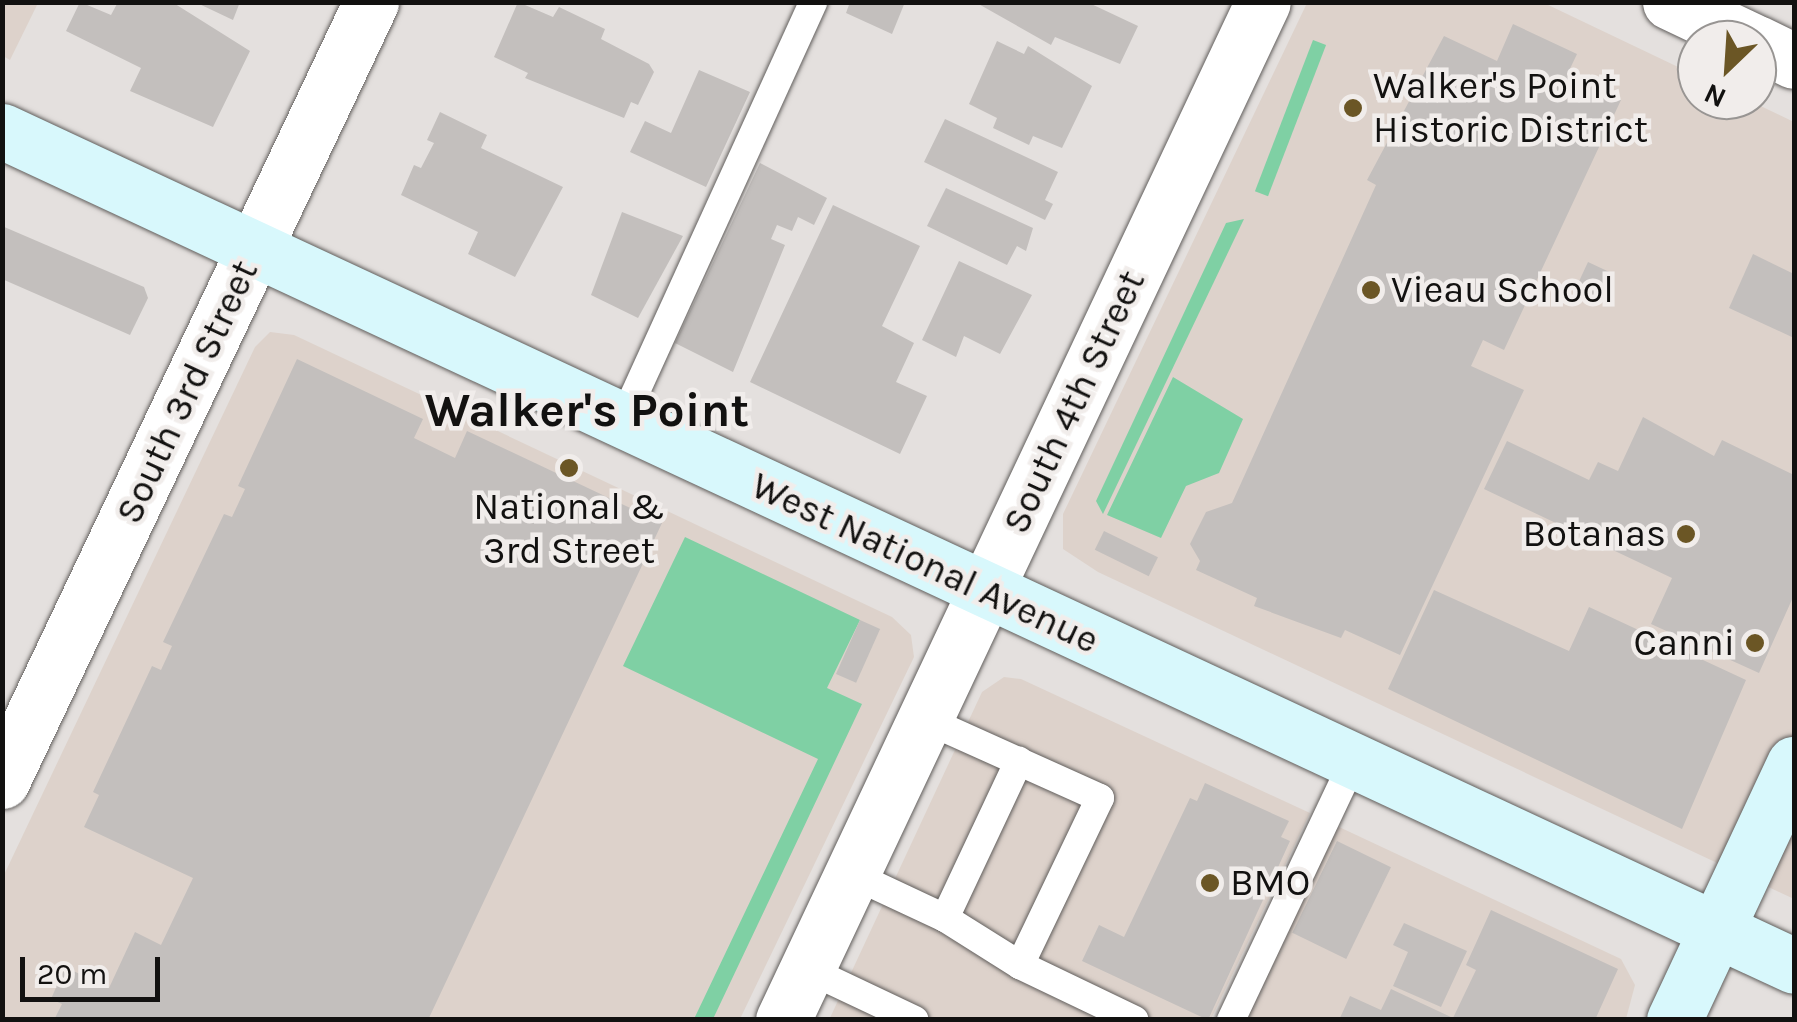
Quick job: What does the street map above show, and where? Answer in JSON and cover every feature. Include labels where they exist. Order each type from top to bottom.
[{"type":"main road","name":"West National Avenue","points":[[2,130],[1794,966]]},
{"type":"main road","points":[[1674,1020],[1794,764]]},
{"type":"street","name":"South 3rd Street","points":[[2,782],[371,2]]},
{"type":"street","name":"South 4th Street","points":[[783,1020],[1263,2]]},
{"type":"lane","points":[[622,422],[814,2]]},
{"type":"lane","points":[[924,718],[1100,798],[1020,965]]},
{"type":"lane","points":[[946,918],[1019,761]]},
{"type":"lane","points":[[1231,1020],[1353,762]]},
{"type":"lane","points":[[851,874],[946,918],[1020,965],[1134,1020]]},
{"type":"lane","points":[[806,969],[915,1020]]},
{"type":"shaded area","points":[[3,2],[38,3],[10,60],[3,56]]},
{"type":"shaded area","points":[[1307,3],[1544,3],[1677,66],[1677,120],[1777,120],[1777,114],[1794,122],[1794,899],[1098,572],[1063,549],[1063,514]]},
{"type":"shaded area","points":[[270,332],[294,335],[892,617],[911,635],[914,657],[740,1019],[3,1019],[2,879],[255,347]]},
{"type":"shaded area","points":[[1004,677],[1021,679],[1310,813],[1211,1019],[829,1020],[982,692]]},
{"type":"shaded area","points":[[1337,826],[1621,959],[1635,985],[1626,1019],[1245,1020]]},
{"type":"green space","points":[[1313,40],[1326,45],[1268,196],[1255,191]]},
{"type":"green space","points":[[1244,219],[1103,514],[1096,501],[1226,223]]},
{"type":"green space","points":[[1173,377],[1243,419],[1219,473],[1186,486],[1161,538],[1107,515]]},
{"type":"green space","points":[[685,537],[860,620],[827,688],[862,704],[713,1019],[694,1019],[818,759],[623,666]]},
{"type":"building","points":[[80,2],[111,15],[118,2],[172,2],[250,51],[213,127],[130,91],[141,68],[66,31]]},
{"type":"building","points":[[195,2],[240,2],[233,20]]},
{"type":"building","points":[[518,2],[553,17],[559,7],[605,29],[601,39],[649,64],[654,72],[638,105],[631,102],[624,118],[525,78],[528,73],[494,57]]},
{"type":"building","points":[[850,2],[905,2],[892,34],[846,13]]},
{"type":"building","points":[[975,2],[1087,2],[1138,26],[1120,64],[1055,37],[1051,45]]},
{"type":"building","points":[[1513,24],[1577,54],[1567,75],[1621,100],[1504,350],[1483,340],[1471,366],[1524,390],[1400,655],[1345,630],[1341,638],[1254,606],[1257,598],[1196,570],[1200,561],[1190,544],[1206,512],[1232,503],[1376,185],[1367,180],[1444,36],[1497,61]]},
{"type":"building","points":[[997,41],[1024,54],[1028,46],[1092,86],[1062,148],[1033,136],[1029,145],[993,128],[997,118],[969,104]]},
{"type":"building","points":[[699,70],[750,92],[706,187],[630,152],[645,121],[671,133]]},
{"type":"building","points":[[440,112],[487,135],[481,148],[563,187],[515,277],[468,254],[478,232],[401,195],[414,165],[421,168],[434,143],[427,140]]},
{"type":"building","points":[[945,119],[1058,172],[1045,200],[1053,204],[1045,220],[924,162]]},
{"type":"building","points":[[760,163],[827,198],[814,225],[798,217],[792,231],[777,225],[771,239],[785,245],[733,372],[675,343]]},
{"type":"building","points":[[946,188],[1033,228],[1026,251],[1017,246],[1007,265],[927,226]]},
{"type":"building","points":[[833,205],[920,246],[882,326],[914,343],[896,382],[927,396],[900,454],[750,382]]},
{"type":"building","points":[[622,212],[683,236],[638,318],[591,295]]},
{"type":"building","points":[[2,226],[144,287],[148,298],[130,335],[2,279]]},
{"type":"building","points":[[1753,254],[1794,274],[1794,338],[1729,308]]},
{"type":"building","points":[[959,261],[1032,295],[1000,354],[964,336],[956,357],[922,340]]},
{"type":"building","points":[[1588,262],[1612,273],[1599,300],[1575,289]]},
{"type":"building","points":[[297,359],[423,419],[414,438],[455,458],[467,431],[662,523],[428,1020],[54,1020],[62,1004],[51,999],[65,967],[109,988],[135,932],[161,945],[193,878],[84,827],[99,795],[93,792],[152,666],[161,670],[172,646],[163,642],[224,514],[232,517],[245,489],[238,486]]},
{"type":"building","name":"Botanas","points":[[1643,417],[1714,456],[1722,440],[1794,475],[1794,595],[1759,673],[1651,624],[1672,578],[1484,489],[1507,441],[1589,480],[1598,462],[1618,471]]},
{"type":"building","points":[[1104,531],[1158,557],[1149,576],[1095,550]]},
{"type":"building","points":[[1434,590],[1569,651],[1589,607],[1746,680],[1682,829],[1388,689]]},
{"type":"building","points":[[860,620],[880,629],[856,683],[836,674]]},
{"type":"building","name":"BMO","points":[[1205,783],[1289,821],[1281,837],[1290,841],[1208,1020],[1082,961],[1099,925],[1124,937],[1190,798],[1197,801]]},
{"type":"building","points":[[1337,841],[1391,867],[1346,959],[1292,933]]},
{"type":"building","points":[[1491,910],[1618,969],[1595,1020],[1339,1020],[1350,996],[1381,1010],[1391,989],[1453,1018],[1476,970],[1466,965]]},
{"type":"building","points":[[1404,923],[1467,951],[1441,1007],[1393,986],[1408,952],[1393,945]]},
{"type":"place","name":"Walker's Point Historic District","points":[[1353,108]]},
{"type":"place","name":"Vieau School","points":[[1371,290]]},
{"type":"place","name":"National & 3rd Street","points":[[569,468]]},
{"type":"place","name":"Botanas","points":[[1686,534]]},
{"type":"place","name":"Canni","points":[[1755,643]]},
{"type":"place","name":"BMO","points":[[1210,883]]},
{"type":"district","name":"Walker's Point","points":[[587,411]]}]
